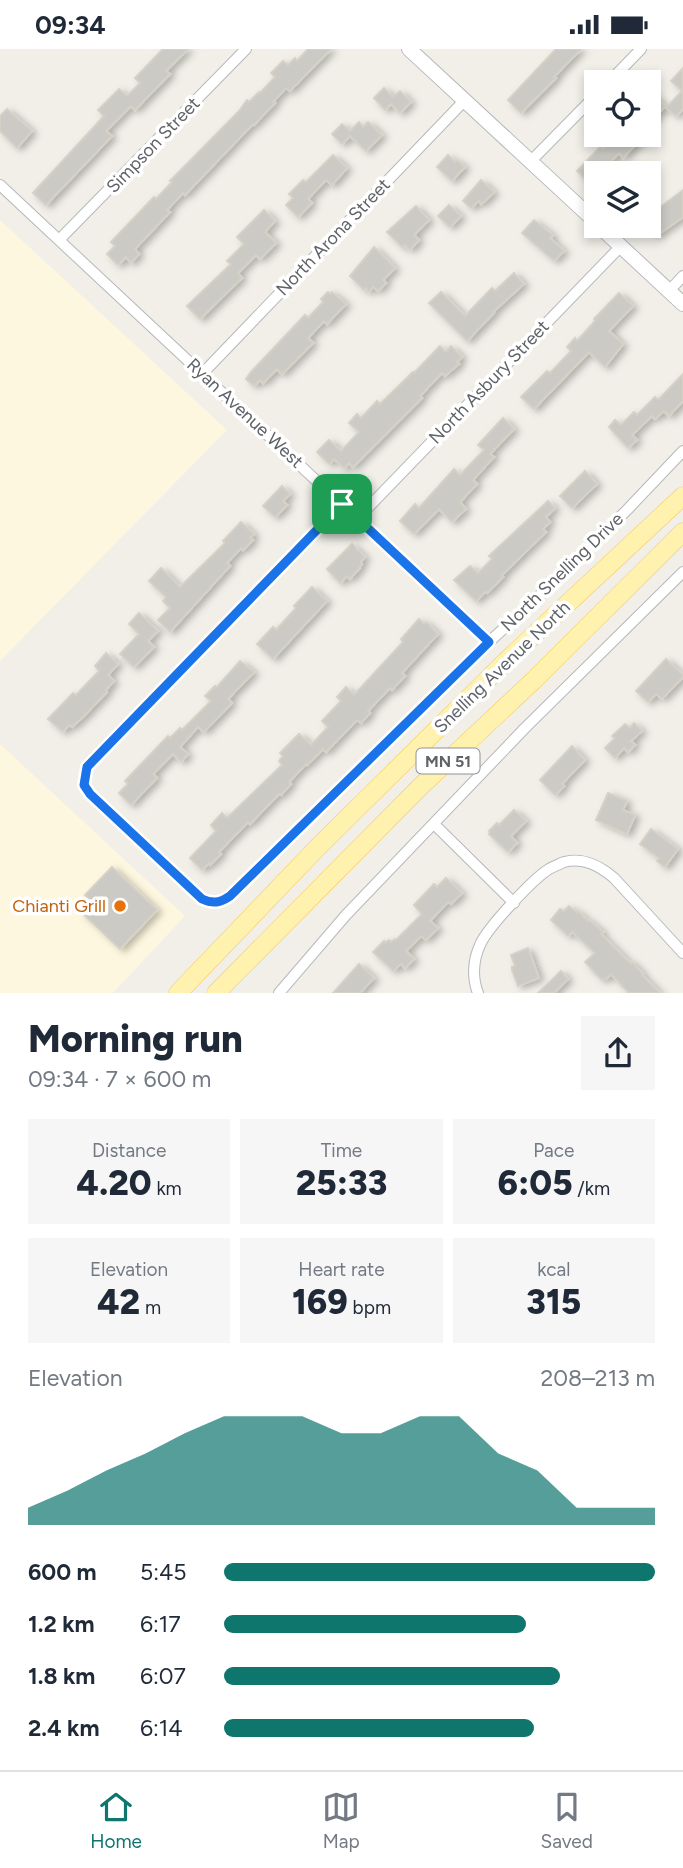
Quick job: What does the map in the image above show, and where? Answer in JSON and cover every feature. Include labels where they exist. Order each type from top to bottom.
[{"type":"main road","name":"Snelling Avenue North","points":[[178,993],[318,847],[506,661],[683,496]]},
{"type":"main road","name":"Snelling Avenue North","points":[[216,993],[421,786],[542,672],[683,532]]},
{"type":"street","name":"Simpson Street","points":[[59,240],[246,49]]},
{"type":"street","points":[[410,49],[584,212]]},
{"type":"street","points":[[620,70],[641,49]]},
{"type":"street","name":"North Arona Street","points":[[202,374],[465,100]]},
{"type":"street","points":[[530,162],[584,107]]},
{"type":"street","name":"Ryan Avenue West","points":[[0,185],[489,642]]},
{"type":"street","points":[[612,238],[683,304]]},
{"type":"street","name":"North Asbury Street","points":[[357,519],[621,246]]},
{"type":"street","points":[[669,291],[683,276]]},
{"type":"street","name":"North Snelling Drive","points":[[342,504],[93,759],[84,775],[84,785],[90,794],[202,899],[216,903],[230,896],[559,577],[683,451]]},
{"type":"street","points":[[279,993],[346,915],[525,728],[683,572]]},
{"type":"street","points":[[434,824],[514,903]]},
{"type":"street","points":[[478,993],[474,974],[475,960],[485,935],[551,868],[573,861],[595,864],[614,878],[683,953]]},
{"type":"shaded area","points":[[0,220],[227,430],[0,661]]},
{"type":"shaded area","points":[[0,744],[185,916],[113,993],[0,993]]},
{"type":"building","points":[[163,49],[188,49],[166,71],[170,74],[135,110],[131,106],[106,131],[112,136],[46,205],[33,193],[104,116],[98,110],[119,89],[127,96],[140,83],[135,78]]},
{"type":"building","points":[[308,49],[331,49],[290,91],[286,88],[254,125],[167,210],[170,212],[135,249],[139,254],[131,263],[126,257],[118,265],[107,254],[115,246],[111,242],[154,197],[156,199],[247,100],[249,102],[260,93],[275,77],[271,73],[283,61],[288,65],[295,58],[297,61]]},
{"type":"building","points":[[556,49],[581,49],[521,113],[508,100]]},
{"type":"building","points":[[683,68],[683,109],[676,116],[666,108],[682,91],[671,81]]},
{"type":"building","points":[[384,88],[393,97],[400,91],[411,102],[400,113],[391,104],[385,110],[374,98]]},
{"type":"building","points":[[7,109],[32,131],[17,148],[0,131],[0,116]]},
{"type":"building","points":[[359,122],[363,127],[368,122],[382,135],[366,151],[350,136],[342,144],[332,134],[342,124],[350,131]]},
{"type":"building","points":[[600,147],[634,147],[623,158],[619,153],[612,161],[587,161]]},
{"type":"building","points":[[333,155],[347,168],[332,185],[326,180],[308,199],[312,203],[298,217],[286,205],[293,198],[289,194],[303,180],[306,182]]},
{"type":"building","points":[[448,155],[465,167],[452,181],[437,167]]},
{"type":"building","points":[[584,164],[584,177],[577,171]]},
{"type":"building","points":[[481,180],[494,192],[481,204],[479,201],[471,208],[463,201]]},
{"type":"building","points":[[683,190],[683,217],[661,232],[661,207]]},
{"type":"building","points":[[449,205],[461,216],[450,227],[438,216]]},
{"type":"building","points":[[416,206],[429,220],[414,235],[419,240],[410,250],[405,245],[402,247],[387,232]]},
{"type":"building","points":[[264,210],[275,221],[265,232],[276,243],[260,259],[256,255],[238,273],[242,278],[200,319],[187,306],[231,264],[227,261],[244,244],[237,237]]},
{"type":"building","points":[[534,220],[553,235],[550,238],[564,251],[554,261],[522,233]]},
{"type":"building","points":[[374,247],[395,268],[383,280],[386,283],[378,291],[373,287],[369,292],[350,276]]},
{"type":"building","points":[[514,273],[524,284],[493,312],[467,341],[429,303],[441,292],[465,316],[492,288],[495,291]]},
{"type":"building","points":[[328,292],[332,292],[346,304],[327,324],[324,321],[308,338],[313,343],[282,374],[277,369],[263,383],[260,380],[254,386],[246,379],[251,372],[305,315],[308,318],[323,302],[321,299]]},
{"type":"building","points":[[619,293],[633,306],[609,331],[623,344],[605,367],[589,352],[534,409],[521,397],[571,351],[567,347],[575,338],[577,341]]},
{"type":"building","points":[[440,346],[446,352],[451,346],[462,357],[457,362],[459,364],[445,376],[442,373],[420,396],[422,398],[353,467],[349,463],[344,468],[334,459],[329,464],[317,452],[329,440],[341,451],[359,432],[349,423],[357,414],[361,418],[377,401],[380,404]]},
{"type":"building","points":[[683,374],[683,401],[669,416],[664,411],[655,419],[652,416],[632,435],[637,440],[628,448],[609,427],[615,420],[621,425],[634,412],[637,415],[655,397],[658,400]]},
{"type":"building","points":[[503,418],[514,429],[490,454],[494,457],[473,480],[477,484],[460,502],[466,509],[452,522],[439,509],[414,534],[400,521],[415,504],[419,508],[454,469],[460,475],[484,450],[478,445]]},
{"type":"building","points":[[585,471],[597,484],[572,508],[560,496]]},
{"type":"building","points":[[282,486],[290,494],[283,501],[287,505],[275,517],[263,506]]},
{"type":"building","points":[[548,501],[555,508],[546,517],[550,522],[543,529],[546,532],[476,601],[454,580],[470,566],[478,573],[492,559],[489,556]]},
{"type":"building","points":[[241,522],[254,534],[250,538],[253,540],[227,563],[230,566],[170,632],[158,620],[170,608],[163,601],[166,597],[149,581],[161,568],[180,587],[225,543],[223,541]]},
{"type":"building","points":[[352,544],[365,557],[350,579],[347,576],[340,583],[327,569]]},
{"type":"building","points":[[312,587],[327,601],[273,659],[257,644],[273,627],[276,630]]},
{"type":"building","points":[[139,613],[158,631],[148,641],[154,647],[134,667],[120,654],[139,634],[129,624]]},
{"type":"building","points":[[419,619],[438,634],[402,673],[405,676],[368,711],[370,713],[361,723],[357,720],[326,752],[323,749],[306,764],[281,795],[250,824],[248,822],[219,852],[221,854],[202,870],[190,858],[216,831],[211,825],[222,813],[227,818],[282,765],[279,761],[283,756],[280,753],[299,734],[311,745],[328,727],[322,721],[341,701],[337,697],[346,687],[354,695],[403,642],[401,639]]},
{"type":"building","points":[[106,653],[118,664],[108,675],[114,681],[83,717],[63,732],[48,719],[99,671],[95,666]]},
{"type":"building","points":[[666,659],[683,677],[662,699],[656,694],[648,702],[636,691]]},
{"type":"building","points":[[240,661],[254,672],[228,699],[232,703],[204,732],[198,727],[180,747],[188,754],[181,762],[173,754],[153,774],[157,778],[131,805],[119,793],[128,784],[125,781],[168,736],[170,738],[180,728],[182,730],[211,701],[205,696],[215,686],[216,688]]},
{"type":"building","points":[[634,723],[642,731],[631,741],[635,745],[628,752],[624,748],[615,758],[605,748],[615,738],[612,736],[625,724],[630,728]]},
{"type":"building","points":[[572,746],[585,760],[555,795],[540,780]]},
{"type":"building","points":[[608,793],[627,801],[623,810],[635,815],[627,834],[596,820]]},
{"type":"building","points":[[514,810],[526,821],[511,836],[517,843],[508,852],[489,831]]},
{"type":"building","points":[[651,829],[678,849],[665,867],[657,861],[659,858],[640,844]]},
{"type":"building","name":"Chianti Grill","points":[[112,867],[157,910],[120,949],[81,912],[91,901],[85,895]]},
{"type":"building","points":[[446,878],[462,893],[451,904],[448,902],[430,921],[438,928],[426,940],[421,936],[406,951],[414,959],[405,968],[401,964],[393,971],[373,952],[384,941],[396,940],[422,914],[414,905],[434,884],[437,887]]},
{"type":"building","points":[[569,906],[603,932],[601,934],[631,964],[632,962],[660,993],[629,993],[611,974],[606,979],[601,979],[585,962],[595,953],[572,932],[568,936],[551,920],[560,909],[564,911]]},
{"type":"building","points":[[528,948],[539,978],[518,986],[512,970],[515,966],[511,955]]},
{"type":"building","points":[[359,964],[374,978],[360,993],[333,993]]},
{"type":"building","points":[[561,971],[568,979],[554,993],[538,993]]},
{"type":"place","name":"Chianti Grill","points":[[120,906]]},
{"type":"route","points":[[342,504],[489,642],[230,896],[216,903],[209,902],[202,899],[90,794],[84,785],[84,775],[93,759],[342,504]]}]
